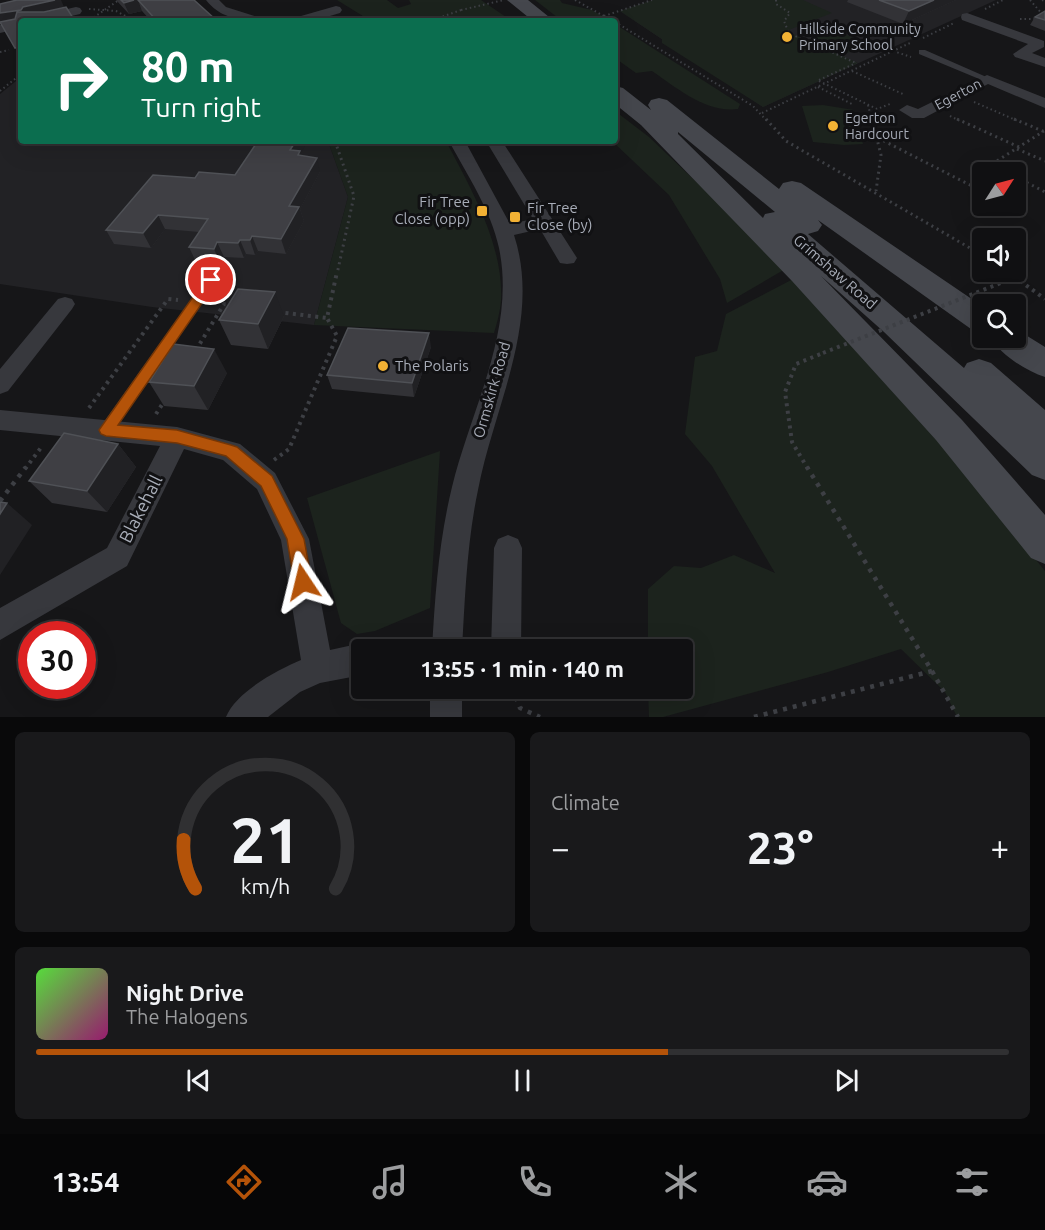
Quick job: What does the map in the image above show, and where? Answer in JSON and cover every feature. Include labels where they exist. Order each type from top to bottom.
[{"type":"main road","points":[[507,2],[517,18]]},
{"type":"main road","points":[[507,2],[538,18]]},
{"type":"main road","name":"Grimshaw Road","points":[[618,75],[730,182],[813,252],[1045,464]]},
{"type":"main road","name":"Grimshaw Road","points":[[618,95],[660,116],[800,218],[1045,431]]},
{"type":"main road","points":[[660,116],[795,191],[972,314]]},
{"type":"main road","points":[[660,116],[802,274],[949,430],[1045,544]]},
{"type":"main road","points":[[1022,348],[1045,364]]},
{"type":"street","points":[[212,0],[222,10],[245,18]]},
{"type":"street","points":[[314,18],[340,13],[321,0]]},
{"type":"street","points":[[46,18],[76,11]]},
{"type":"street","points":[[230,18],[237,16]]},
{"type":"street","points":[[967,17],[1038,44],[1020,54],[1045,63]]},
{"type":"street","points":[[0,29],[18,25]]},
{"type":"street","name":"Egerton","points":[[907,110],[918,115],[987,79],[1044,102]]},
{"type":"street","name":"Ormskirk Road","points":[[448,639],[452,576],[465,487],[506,345],[513,301],[511,259],[503,231],[459,144]]},
{"type":"street","points":[[496,144],[567,258]]},
{"type":"street","points":[[503,231],[545,222]]},
{"type":"street","points":[[0,385],[65,304]]},
{"type":"street","points":[[0,420],[177,437],[231,451],[266,481],[295,539],[318,668]]},
{"type":"street","name":"Blakehall","points":[[0,625],[117,557],[177,437]]},
{"type":"street","points":[[506,639],[508,548]]},
{"type":"street","points":[[242,717],[288,681],[318,668],[351,661]]},
{"type":"street","points":[[446,699],[446,717]]},
{"type":"lane","points":[[922,52],[987,79]]},
{"type":"lane","points":[[106,430],[211,280]]},
{"type":"path","points":[[93,18],[119,0]]},
{"type":"path","points":[[575,0],[607,18]]},
{"type":"path","points":[[604,16],[651,0]]},
{"type":"path","points":[[776,0],[776,4],[790,13],[784,21],[788,31],[786,32],[856,63],[819,81],[877,109],[892,103],[907,110]]},
{"type":"path","points":[[762,113],[1004,0]]},
{"type":"path","points":[[438,18],[461,10],[507,2]]},
{"type":"path","points":[[1040,10],[1045,11]]},
{"type":"path","points":[[76,11],[117,11],[130,18]]},
{"type":"path","points":[[618,24],[739,96],[762,113],[771,128],[786,141],[972,249]]},
{"type":"path","points":[[0,52],[9,50]]},
{"type":"path","points":[[0,91],[18,76]]},
{"type":"path","points":[[817,87],[852,104]]},
{"type":"path","points":[[957,95],[1044,132]]},
{"type":"path","points":[[868,104],[881,155],[876,192]]},
{"type":"path","points":[[995,162],[1044,132]]},
{"type":"path","points":[[878,138],[970,185],[972,184]]},
{"type":"path","points":[[256,472],[289,449],[337,336],[327,318],[354,196],[336,144]]},
{"type":"path","points":[[1017,148],[1045,161]]},
{"type":"path","points":[[1026,182],[1045,192]]},
{"type":"path","points":[[958,717],[792,442],[785,393],[796,364],[1003,282]]},
{"type":"path","points":[[1023,282],[1045,298]]},
{"type":"path","points":[[193,354],[224,304],[235,306]]},
{"type":"path","points":[[270,311],[327,318]]},
{"type":"path","points":[[144,434],[169,394]]},
{"type":"path","points":[[0,501],[58,425]]},
{"type":"path","points":[[754,717],[932,671]]},
{"type":"path","points":[[516,699],[520,708],[540,717]]},
{"type":"shaded area","points":[[337,0],[387,0],[398,8],[411,4],[409,0],[481,0],[508,18],[366,18]]},
{"type":"shaded area","points":[[535,0],[560,0],[562,3],[592,10],[606,18],[558,18]]},
{"type":"shaded area","name":"Hillside Community Primary School","points":[[653,0],[996,0],[763,107],[620,11]]},
{"type":"shaded area","name":"Hillside Community Primary School","points":[[653,0],[803,0],[832,13],[786,31],[858,63],[763,107],[662,43],[662,39],[620,11]]},
{"type":"shaded area","points":[[819,23],[867,44],[847,53],[799,31]]},
{"type":"shaded area","points":[[618,26],[740,104],[738,109],[715,107],[692,98],[652,71],[636,73],[618,60]]},
{"type":"shaded area","points":[[18,79],[18,144],[329,144],[348,197],[314,325],[152,307],[0,284],[0,94]]},
{"type":"shaded area","name":"Egerton Hardcourt","points":[[823,105],[854,110],[863,144],[813,142],[802,106]]},
{"type":"shaded area","points":[[618,113],[649,137],[787,268],[727,303],[720,279],[669,195],[615,144],[618,144]]},
{"type":"shaded area","points":[[329,144],[448,144],[466,178],[492,238],[501,280],[501,301],[494,333],[314,325],[348,197]]},
{"type":"shaded area","points":[[795,278],[877,364],[1045,571],[1045,717],[957,717],[945,692],[901,649],[828,672],[663,717],[649,717],[648,699],[693,699],[693,639],[648,639],[648,589],[674,566],[701,568],[734,555],[775,573],[712,466],[685,434],[695,357],[717,351],[726,314]]},
{"type":"shaded area","points":[[440,451],[430,608],[375,631],[357,634],[341,623],[307,498]]},
{"type":"building","points":[[17,0],[55,0],[23,7],[21,10],[0,13],[0,4]]},
{"type":"building","points":[[138,0],[194,0],[214,18],[154,18]]},
{"type":"building","points":[[879,0],[934,0],[909,11]]},
{"type":"building","points":[[66,7],[73,18],[18,18],[18,47],[15,48],[0,22],[15,19],[17,12],[44,12]]},
{"type":"building","points":[[1045,11],[1045,20],[1035,17]]},
{"type":"building","points":[[256,144],[294,144],[290,150],[300,151],[298,155],[317,158],[289,206],[299,207],[281,239],[252,236],[250,240],[240,240],[238,243],[217,242],[214,249],[189,247],[208,219],[158,215],[143,233],[106,230],[153,175],[195,178],[199,172],[235,175]]},
{"type":"building","points":[[238,289],[275,292],[258,324],[219,320]]},
{"type":"building","name":"The Polaris","points":[[348,328],[429,333],[412,383],[327,375]]},
{"type":"building","points":[[173,344],[214,349],[194,386],[149,382]]},
{"type":"building","points":[[64,433],[118,444],[87,491],[29,481]]},
{"type":"building","points":[[0,502],[7,503],[0,514]]},
{"type":"place","name":"Hillside Community Primary School","points":[[787,37]]},
{"type":"place","name":"Egerton Hardcourt","points":[[833,126]]},
{"type":"place","name":"Fir Tree Close (opp)","points":[[482,211]]},
{"type":"place","name":"Fir Tree Close (by)","points":[[515,217]]},
{"type":"place","name":"The Polaris","points":[[383,366]]},
{"type":"route","points":[[211,280],[106,430],[177,437],[231,451],[266,481],[295,539],[303,582]]}]
